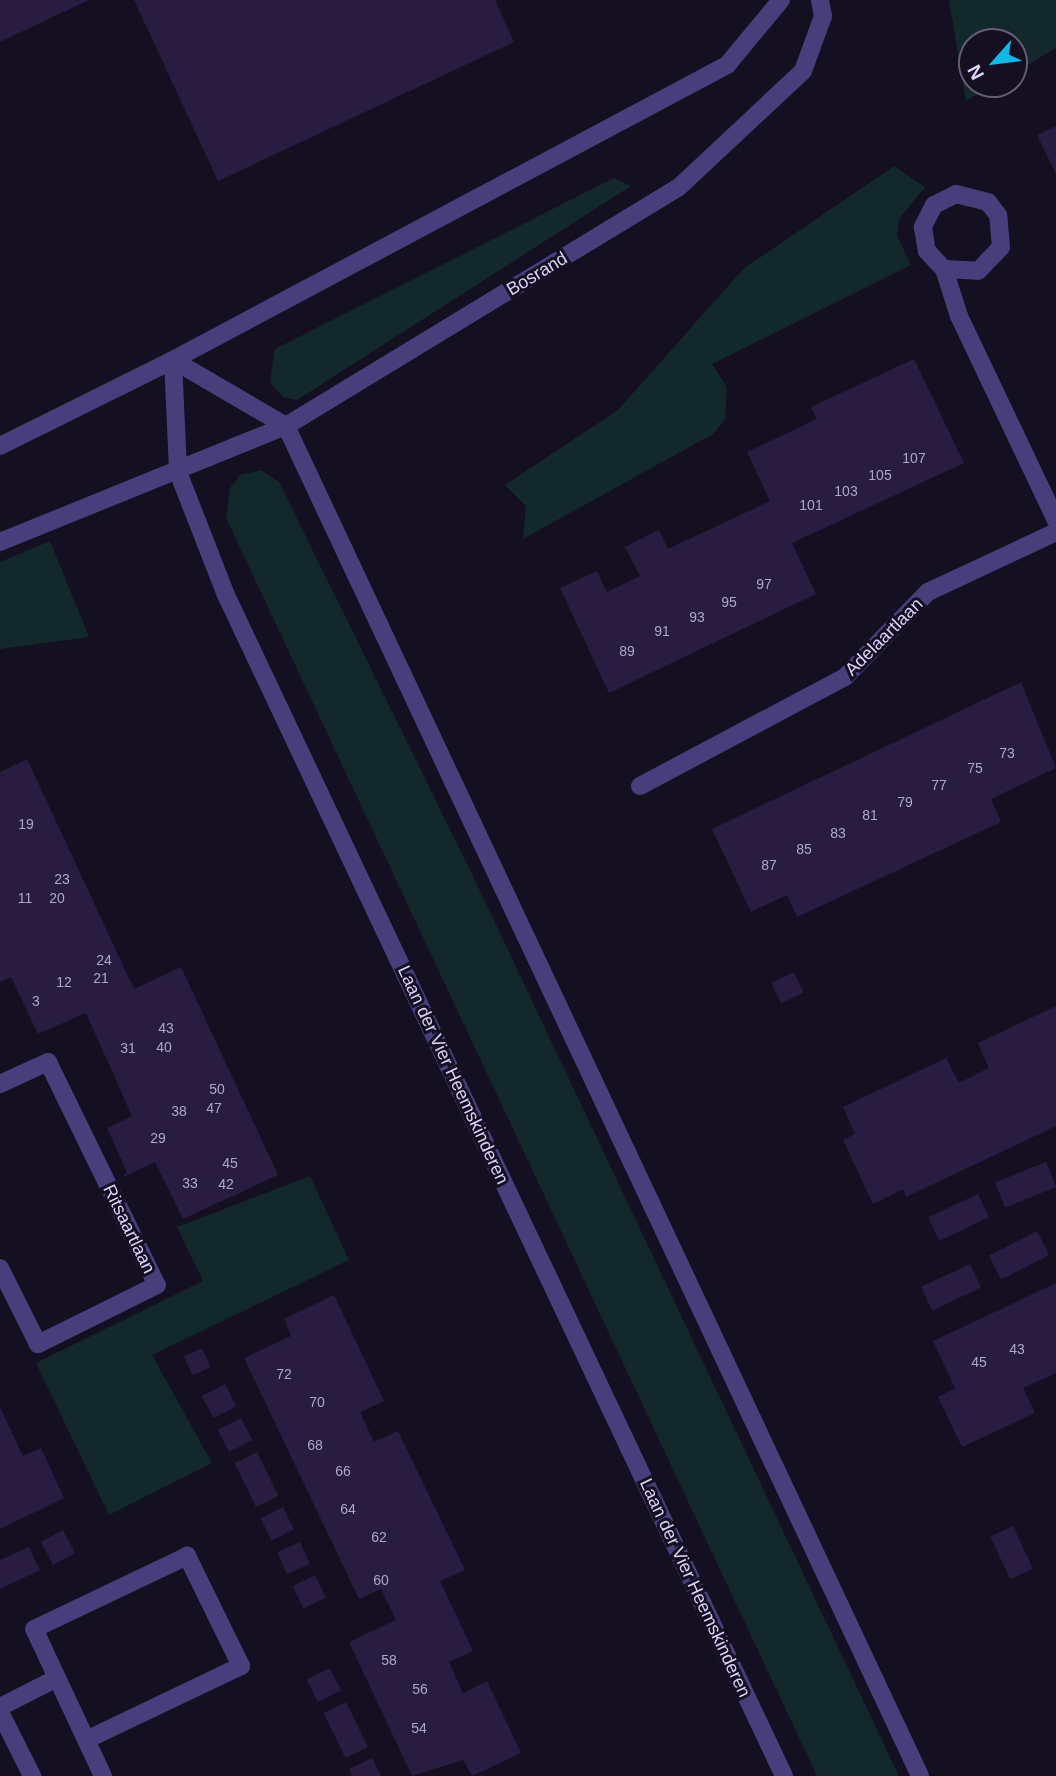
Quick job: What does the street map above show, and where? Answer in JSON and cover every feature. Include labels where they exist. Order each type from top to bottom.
[{"type":"street","points":[[0,446],[173,360],[727,65],[781,0]]},
{"type":"street","name":"Bosrand","points":[[0,542],[286,426],[678,188],[803,71],[823,16],[820,0]]},
{"type":"street","points":[[944,269],[978,271],[1001,247],[998,215],[988,202],[956,194],[934,205],[923,227],[927,251],[944,269],[1056,520]]},
{"type":"street","points":[[173,360],[286,426],[920,1776]]},
{"type":"street","name":"Laan der Vier Heemskinderen","points":[[173,360],[178,472],[226,595],[784,1776]]},
{"type":"street","name":"Adelaartlaan","points":[[640,786],[845,677],[928,592],[1056,532]]},
{"type":"street","name":"Ritsaartlaan","points":[[0,1084],[48,1062],[157,1286],[38,1344],[0,1268]]},
{"type":"street","points":[[86,1740],[241,1666],[187,1556],[34,1629],[86,1740],[103,1776]]},
{"type":"street","points":[[32,1776],[0,1709],[57,1678]]},
{"type":"green space","points":[[949,0],[1056,0],[1056,48],[1028,65],[1028,28],[958,28],[958,53]]},
{"type":"green space","points":[[894,166],[925,187],[899,219],[897,236],[911,265],[712,364],[727,387],[725,419],[713,434],[523,539],[526,506],[505,485],[618,410],[743,269]]},
{"type":"green space","points":[[614,178],[631,186],[297,400],[283,397],[270,382],[275,349]]},
{"type":"green space","points":[[261,470],[279,482],[472,874],[899,1776],[817,1776],[226,518],[230,488],[240,475]]},
{"type":"green space","points":[[50,541],[89,637],[0,649],[0,562]]},
{"type":"green space","points":[[310,1176],[349,1260],[152,1355],[212,1463],[109,1515],[36,1363],[203,1281],[177,1227]]},
{"type":"building","points":[[0,0],[89,0],[0,42]]},
{"type":"building","points":[[134,0],[495,0],[514,42],[218,181]]},
{"type":"building","points":[[1056,126],[1056,174],[1037,135]]},
{"type":"building","points":[[914,359],[964,463],[792,543],[816,594],[609,693],[560,588],[597,571],[607,592],[640,576],[625,547],[659,530],[668,549],[770,501],[747,452],[817,419],[811,407]]},
{"type":"building","points":[[1021,682],[1056,768],[991,799],[1001,822],[797,917],[787,895],[751,912],[712,829]]},
{"type":"building","points":[[27,759],[134,989],[181,967],[278,1175],[183,1219],[155,1162],[121,1178],[127,1172],[107,1128],[132,1116],[86,1013],[38,1034],[11,977],[0,982],[0,772]]},
{"type":"building","points":[[794,972],[804,993],[781,1003],[771,983]]},
{"type":"building","points":[[1056,1006],[1056,1126],[906,1197],[903,1189],[873,1204],[843,1140],[855,1134],[843,1107],[946,1058],[959,1083],[989,1068],[978,1043]]},
{"type":"building","points":[[1046,1162],[1056,1187],[1005,1208],[995,1183]]},
{"type":"building","points":[[978,1194],[989,1218],[939,1241],[928,1217]]},
{"type":"building","points":[[1037,1231],[1049,1255],[1001,1280],[989,1256]]},
{"type":"building","points":[[970,1264],[981,1288],[932,1310],[921,1287]]},
{"type":"building","points":[[1056,1283],[1056,1373],[1023,1388],[1035,1413],[962,1447],[938,1397],[955,1388],[933,1341]]},
{"type":"building","points":[[334,1295],[384,1401],[360,1412],[374,1442],[398,1431],[465,1570],[440,1581],[473,1651],[449,1662],[463,1693],[487,1681],[521,1753],[472,1776],[463,1760],[412,1776],[349,1642],[396,1620],[381,1589],[359,1599],[244,1358],[291,1336],[284,1319]]},
{"type":"building","points":[[202,1348],[211,1367],[193,1375],[184,1356]]},
{"type":"building","points":[[225,1384],[236,1406],[213,1418],[202,1396]]},
{"type":"building","points":[[0,1407],[23,1456],[41,1448],[64,1498],[0,1529]]},
{"type":"building","points":[[241,1418],[252,1440],[229,1452],[218,1430]]},
{"type":"building","points":[[257,1452],[278,1496],[256,1507],[235,1463]]},
{"type":"building","points":[[283,1507],[294,1529],[271,1540],[261,1518]]},
{"type":"building","points":[[1013,1526],[1033,1569],[1010,1579],[990,1537]]},
{"type":"building","points":[[63,1530],[75,1553],[53,1565],[41,1542]]},
{"type":"building","points":[[300,1542],[310,1564],[287,1574],[277,1552]]},
{"type":"building","points":[[29,1547],[40,1570],[0,1589],[0,1560]]},
{"type":"building","points":[[315,1575],[326,1597],[303,1608],[293,1586]]},
{"type":"building","points":[[330,1668],[341,1690],[318,1702],[307,1679]]},
{"type":"building","points":[[346,1702],[368,1747],[345,1758],[324,1713]]},
{"type":"building","points":[[372,1758],[381,1776],[352,1776],[349,1769]]}]
